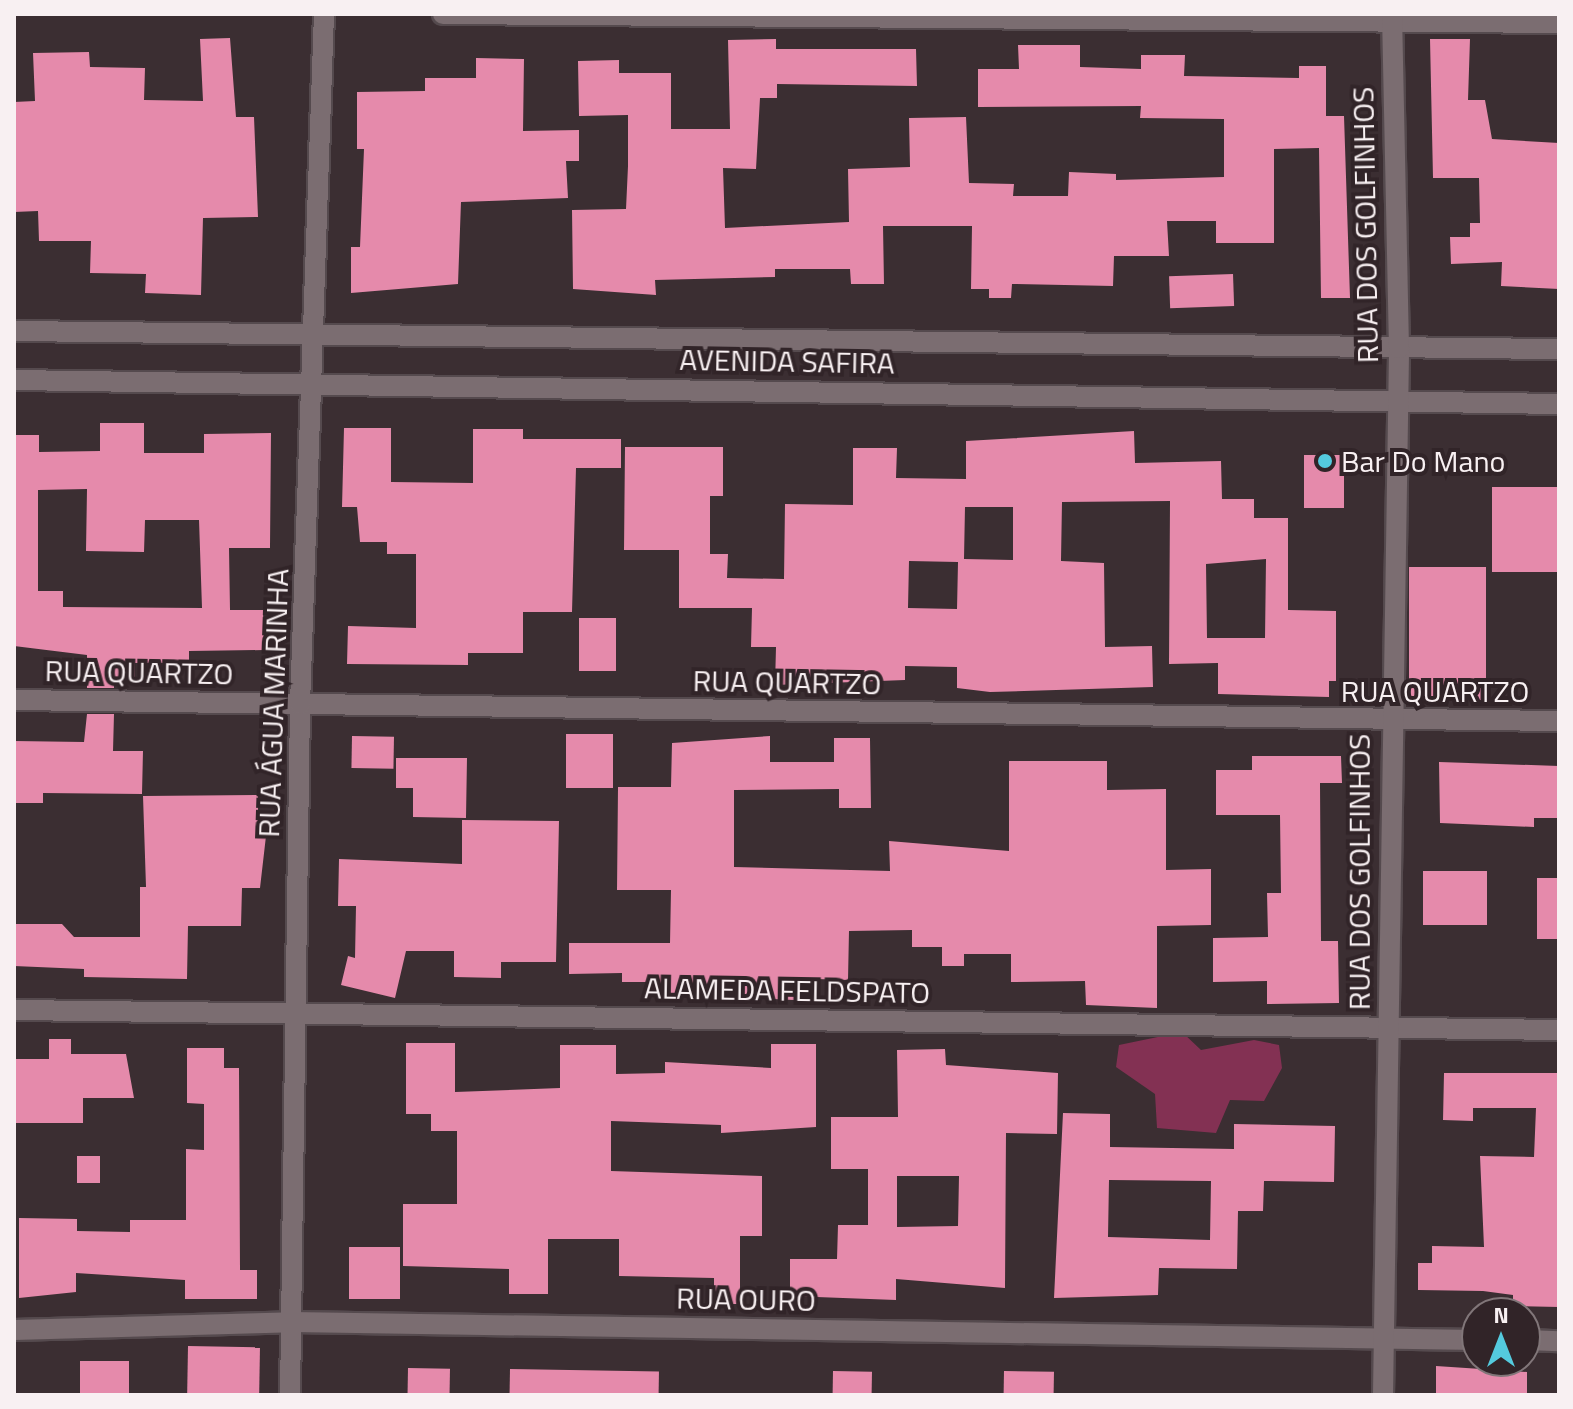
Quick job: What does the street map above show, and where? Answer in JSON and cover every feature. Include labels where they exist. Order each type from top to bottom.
[{"type":"street","name":"RUA ÁGUA MARINHA","points":[[290,1395],[300,704],[316,382],[324,14]]},
{"type":"street","points":[[443,14],[1392,19],[1559,23]]},
{"type":"street","name":"RUA DOS GOLFINHOS","points":[[1383,1395],[1389,1029],[1388,721],[1395,402],[1399,348],[1392,19]]},
{"type":"street","name":"AVENIDA SAFIRA","points":[[14,331],[1559,349]]},
{"type":"street","name":"AVENIDA SAFIRA","points":[[14,380],[316,382],[1559,404]]},
{"type":"street","name":"RUA QUARTZO","points":[[14,700],[1559,721]]},
{"type":"street","name":"ALAMEDA FELDSPATO","points":[[14,1010],[1559,1030]]},
{"type":"street","name":"RUA OURO","points":[[14,1330],[292,1322],[1461,1340]]},
{"type":"shaded area","points":[[1182,1032],[1201,1050],[1254,1040],[1279,1045],[1282,1068],[1264,1101],[1230,1100],[1216,1133],[1157,1128],[1155,1094],[1116,1067],[1119,1045]]},
{"type":"building","points":[[230,38],[236,117],[254,117],[258,217],[203,218],[201,295],[145,293],[146,274],[90,273],[91,241],[39,241],[38,211],[14,212],[14,102],[35,101],[33,53],[89,52],[90,67],[145,68],[144,100],[203,101],[200,39]]},
{"type":"building","points":[[776,39],[776,49],[916,49],[917,86],[777,84],[777,98],[760,98],[756,169],[723,168],[725,228],[849,222],[848,169],[910,167],[909,118],[966,117],[969,183],[1014,184],[1013,196],[1068,196],[1069,172],[1116,174],[1116,180],[1224,177],[1224,119],[1140,118],[1141,106],[978,107],[978,69],[1019,69],[1018,45],[1080,45],[1080,67],[1141,69],[1141,55],[1185,55],[1184,76],[1299,78],[1299,66],[1326,66],[1326,116],[1344,116],[1350,298],[1321,298],[1319,148],[1274,149],[1274,243],[1216,243],[1216,221],[1167,221],[1169,256],[1114,256],[1113,286],[1012,284],[1011,298],[989,298],[989,289],[971,289],[972,226],[883,226],[884,284],[851,284],[850,269],[775,269],[775,277],[655,280],[656,295],[573,289],[572,210],[626,209],[628,166],[628,115],[579,116],[578,61],[619,60],[619,73],[671,73],[671,129],[730,129],[728,40]]},
{"type":"building","points":[[1430,39],[1470,39],[1468,100],[1485,100],[1492,139],[1559,143],[1559,289],[1501,286],[1502,262],[1451,264],[1450,237],[1470,237],[1470,223],[1480,223],[1479,178],[1433,178]]},
{"type":"building","points":[[476,58],[524,59],[523,131],[579,130],[579,161],[566,161],[568,198],[461,202],[458,284],[351,293],[351,247],[360,247],[364,149],[357,149],[357,92],[425,91],[425,78],[476,78]]},
{"type":"building","points":[[1233,274],[1234,306],[1170,308],[1169,276]]},
{"type":"building","points":[[100,423],[144,423],[144,453],[204,453],[204,434],[271,433],[270,548],[229,548],[230,610],[263,610],[264,650],[189,651],[189,663],[135,663],[135,677],[114,677],[114,688],[87,688],[87,655],[14,646],[14,435],[39,435],[39,452],[100,451]],"holes":[[[87,489],[86,551],[144,552],[145,520],[199,520],[202,608],[63,607],[63,591],[38,591],[38,490]]]},
{"type":"building","points":[[344,428],[391,428],[391,482],[473,483],[473,429],[523,429],[523,439],[621,439],[621,468],[576,468],[572,612],[523,612],[523,653],[468,653],[468,665],[347,664],[348,626],[416,628],[416,554],[387,554],[387,542],[360,542],[357,507],[342,507]]},
{"type":"building","points":[[1134,431],[1135,463],[1221,461],[1222,499],[1254,499],[1254,518],[1288,518],[1288,610],[1336,611],[1336,681],[1329,681],[1329,697],[1218,694],[1218,663],[1169,664],[1170,501],[1062,502],[1061,561],[1104,563],[1105,647],[1152,646],[1153,687],[990,692],[957,688],[957,667],[905,666],[905,680],[775,685],[776,647],[751,647],[752,608],[679,608],[679,550],[624,550],[625,447],[723,447],[723,496],[710,496],[710,554],[728,554],[727,578],[784,579],[785,504],[853,505],[853,448],[897,448],[896,478],[966,479],[966,441]],"holes":[[[965,507],[1013,507],[1013,560],[964,559]],[[1266,559],[1265,638],[1207,638],[1206,564]],[[909,561],[958,562],[957,609],[908,608]]]},
{"type":"building","points":[[1304,455],[1344,455],[1344,508],[1304,508]]},
{"type":"building","points":[[1492,487],[1559,487],[1559,572],[1492,572]]},
{"type":"building","points":[[1409,567],[1486,567],[1486,700],[1409,700]]},
{"type":"building","points":[[579,618],[616,618],[616,671],[579,671]]},
{"type":"building","points":[[87,714],[114,714],[113,751],[143,751],[142,794],[43,793],[43,803],[14,803],[14,741],[84,742]]},
{"type":"building","points":[[566,734],[613,734],[613,788],[566,788]]},
{"type":"building","points":[[352,736],[394,737],[393,769],[351,768]]},
{"type":"building","points":[[770,736],[770,762],[834,762],[834,738],[870,738],[871,808],[839,808],[839,789],[734,790],[734,867],[890,871],[889,841],[1009,851],[1009,761],[1107,761],[1107,790],[1166,789],[1166,870],[1211,869],[1211,925],[1157,926],[1157,1008],[1086,1005],[1085,981],[1011,982],[1011,954],[964,954],[964,966],[942,966],[942,947],[912,947],[912,930],[849,931],[848,980],[816,979],[815,1001],[650,993],[650,982],[622,982],[622,973],[569,974],[569,943],[670,943],[671,890],[617,890],[618,787],[671,787],[672,743]]},
{"type":"building","points":[[1252,756],[1341,756],[1342,783],[1320,783],[1321,941],[1338,941],[1339,1003],[1267,1004],[1267,981],[1213,982],[1213,938],[1268,937],[1267,893],[1281,893],[1280,815],[1216,815],[1216,770],[1252,770]]},
{"type":"building","points":[[396,758],[467,758],[466,818],[413,817],[413,788],[396,788]]},
{"type":"building","points":[[1439,762],[1559,766],[1559,818],[1534,818],[1534,827],[1440,823]]},
{"type":"building","points":[[258,795],[258,836],[266,836],[260,888],[242,888],[241,926],[188,926],[187,979],[84,977],[84,969],[14,966],[14,924],[62,924],[74,937],[140,937],[140,887],[146,887],[143,796]]},
{"type":"building","points":[[462,820],[559,821],[556,962],[501,962],[501,978],[454,977],[454,951],[406,951],[395,998],[341,985],[348,956],[355,958],[356,906],[338,906],[339,859],[462,864]]},
{"type":"building","points":[[1423,871],[1487,871],[1487,925],[1423,925]]},
{"type":"building","points":[[1537,878],[1559,878],[1559,939],[1537,939]]},
{"type":"building","points":[[49,1039],[71,1039],[71,1054],[126,1054],[134,1098],[83,1098],[83,1123],[14,1123],[14,1059],[49,1059]]},
{"type":"building","points":[[406,1043],[455,1043],[455,1092],[560,1088],[560,1045],[616,1045],[616,1074],[665,1073],[665,1062],[771,1068],[771,1044],[816,1044],[816,1127],[721,1133],[721,1125],[611,1121],[611,1171],[762,1176],[762,1236],[740,1236],[740,1304],[714,1304],[714,1278],[619,1276],[619,1239],[548,1239],[548,1294],[509,1294],[509,1269],[403,1266],[403,1204],[457,1204],[457,1131],[431,1131],[431,1114],[406,1114]]},
{"type":"building","points":[[187,1048],[224,1048],[224,1068],[239,1068],[240,1270],[257,1270],[257,1299],[185,1299],[185,1280],[76,1273],[76,1292],[19,1298],[19,1218],[77,1219],[77,1231],[130,1232],[130,1220],[186,1220],[186,1149],[204,1150],[204,1104],[187,1103]]},
{"type":"building","points":[[945,1049],[946,1065],[1058,1073],[1057,1134],[1006,1133],[1005,1288],[896,1279],[896,1300],[790,1296],[790,1259],[837,1259],[838,1225],[868,1225],[868,1169],[831,1169],[831,1117],[898,1117],[897,1050]],"holes":[[[897,1176],[959,1176],[958,1226],[897,1227]]]},
{"type":"building","points":[[1444,1073],[1559,1073],[1559,1307],[1541,1307],[1541,1297],[1513,1297],[1483,1291],[1418,1290],[1418,1263],[1432,1263],[1432,1246],[1484,1247],[1480,1156],[1534,1157],[1536,1108],[1473,1108],[1473,1121],[1443,1120]]},
{"type":"building","points":[[1063,1113],[1110,1114],[1110,1147],[1234,1149],[1234,1124],[1335,1126],[1334,1182],[1264,1181],[1263,1211],[1238,1211],[1237,1269],[1159,1268],[1158,1295],[1054,1298]],"holes":[[[1109,1180],[1211,1181],[1210,1240],[1108,1237]]]},
{"type":"building","points":[[77,1156],[100,1156],[100,1183],[77,1183]]},
{"type":"building","points":[[349,1247],[400,1247],[400,1299],[349,1299]]},
{"type":"building","points":[[188,1346],[260,1347],[259,1395],[187,1395]]},
{"type":"building","points":[[80,1361],[129,1361],[129,1395],[80,1395]]},
{"type":"building","points":[[1436,1366],[1461,1368],[1461,1377],[1527,1377],[1527,1395],[1436,1395]]},
{"type":"building","points":[[408,1368],[450,1369],[450,1395],[408,1395]]},
{"type":"building","points":[[510,1369],[659,1372],[659,1395],[510,1395]]},
{"type":"building","points":[[833,1371],[872,1372],[872,1395],[833,1395]]},
{"type":"building","points":[[1004,1371],[1054,1372],[1054,1395],[1004,1395]]},
{"type":"place","name":"Bar Do Mano","points":[[1325,461]]}]
